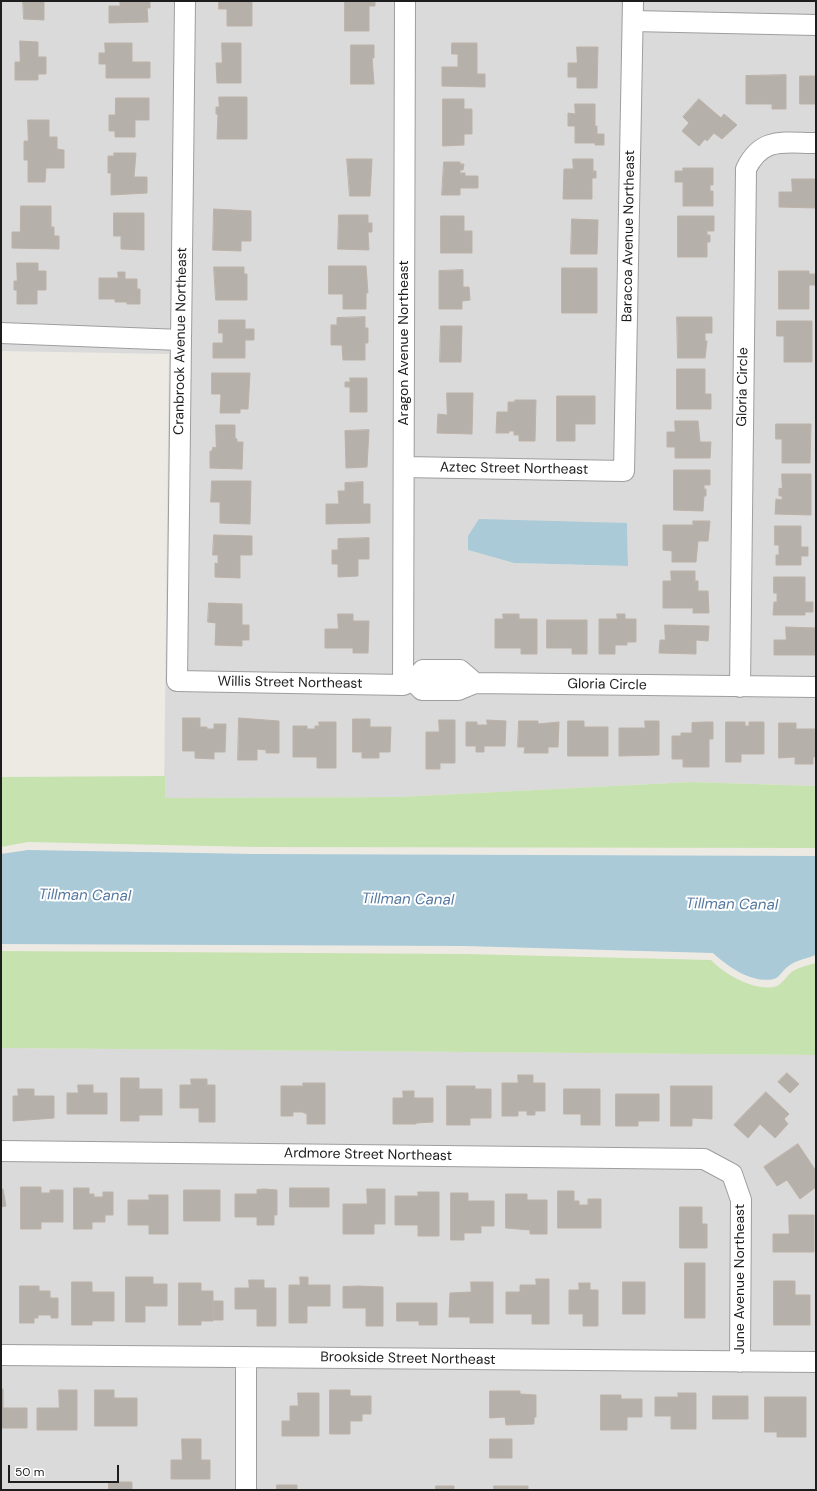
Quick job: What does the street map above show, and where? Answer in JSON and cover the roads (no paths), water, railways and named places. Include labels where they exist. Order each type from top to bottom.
[{"type":"street","name":"Cranbrook Avenue Northeast","points":[[177,681],[185,1]]},
{"type":"street","name":"Aragon Avenue Northeast","points":[[405,1],[404,467],[408,683]]},
{"type":"street","name":"Baracoa Avenue Northeast","points":[[624,471],[633,1]]},
{"type":"street","points":[[633,21],[816,25]]},
{"type":"street","name":"Gloria Circle","points":[[740,687],[746,169],[751,158],[761,148],[773,143],[816,143]]},
{"type":"street","points":[[1,333],[181,340]]},
{"type":"street","name":"Aztec Street Northeast","points":[[404,467],[624,471]]},
{"type":"street","name":"Gloria Circle","points":[[408,683],[423,670],[460,670],[475,684],[816,687]]},
{"type":"street","name":"Willis Street Northeast","points":[[177,681],[408,683]]},
{"type":"street","name":"Ardmore Street Northeast","points":[[1,1152],[704,1159],[732,1174]]},
{"type":"street","name":"June Avenue Northeast","points":[[732,1174],[741,1200],[740,1362]]},
{"type":"street","name":"Brookside Street Northeast","points":[[1,1355],[816,1362]]},
{"type":"street","points":[[246,1357],[246,1490]]},
{"type":"water","points":[[479,519],[627,523],[628,566],[514,563],[468,550],[468,536]]},
{"type":"water","name":"Tillman Canal","points":[[28,850],[255,854],[816,856],[816,955],[793,963],[776,978],[766,980],[757,979],[740,973],[713,953],[465,946],[1,944],[1,854]]}]
